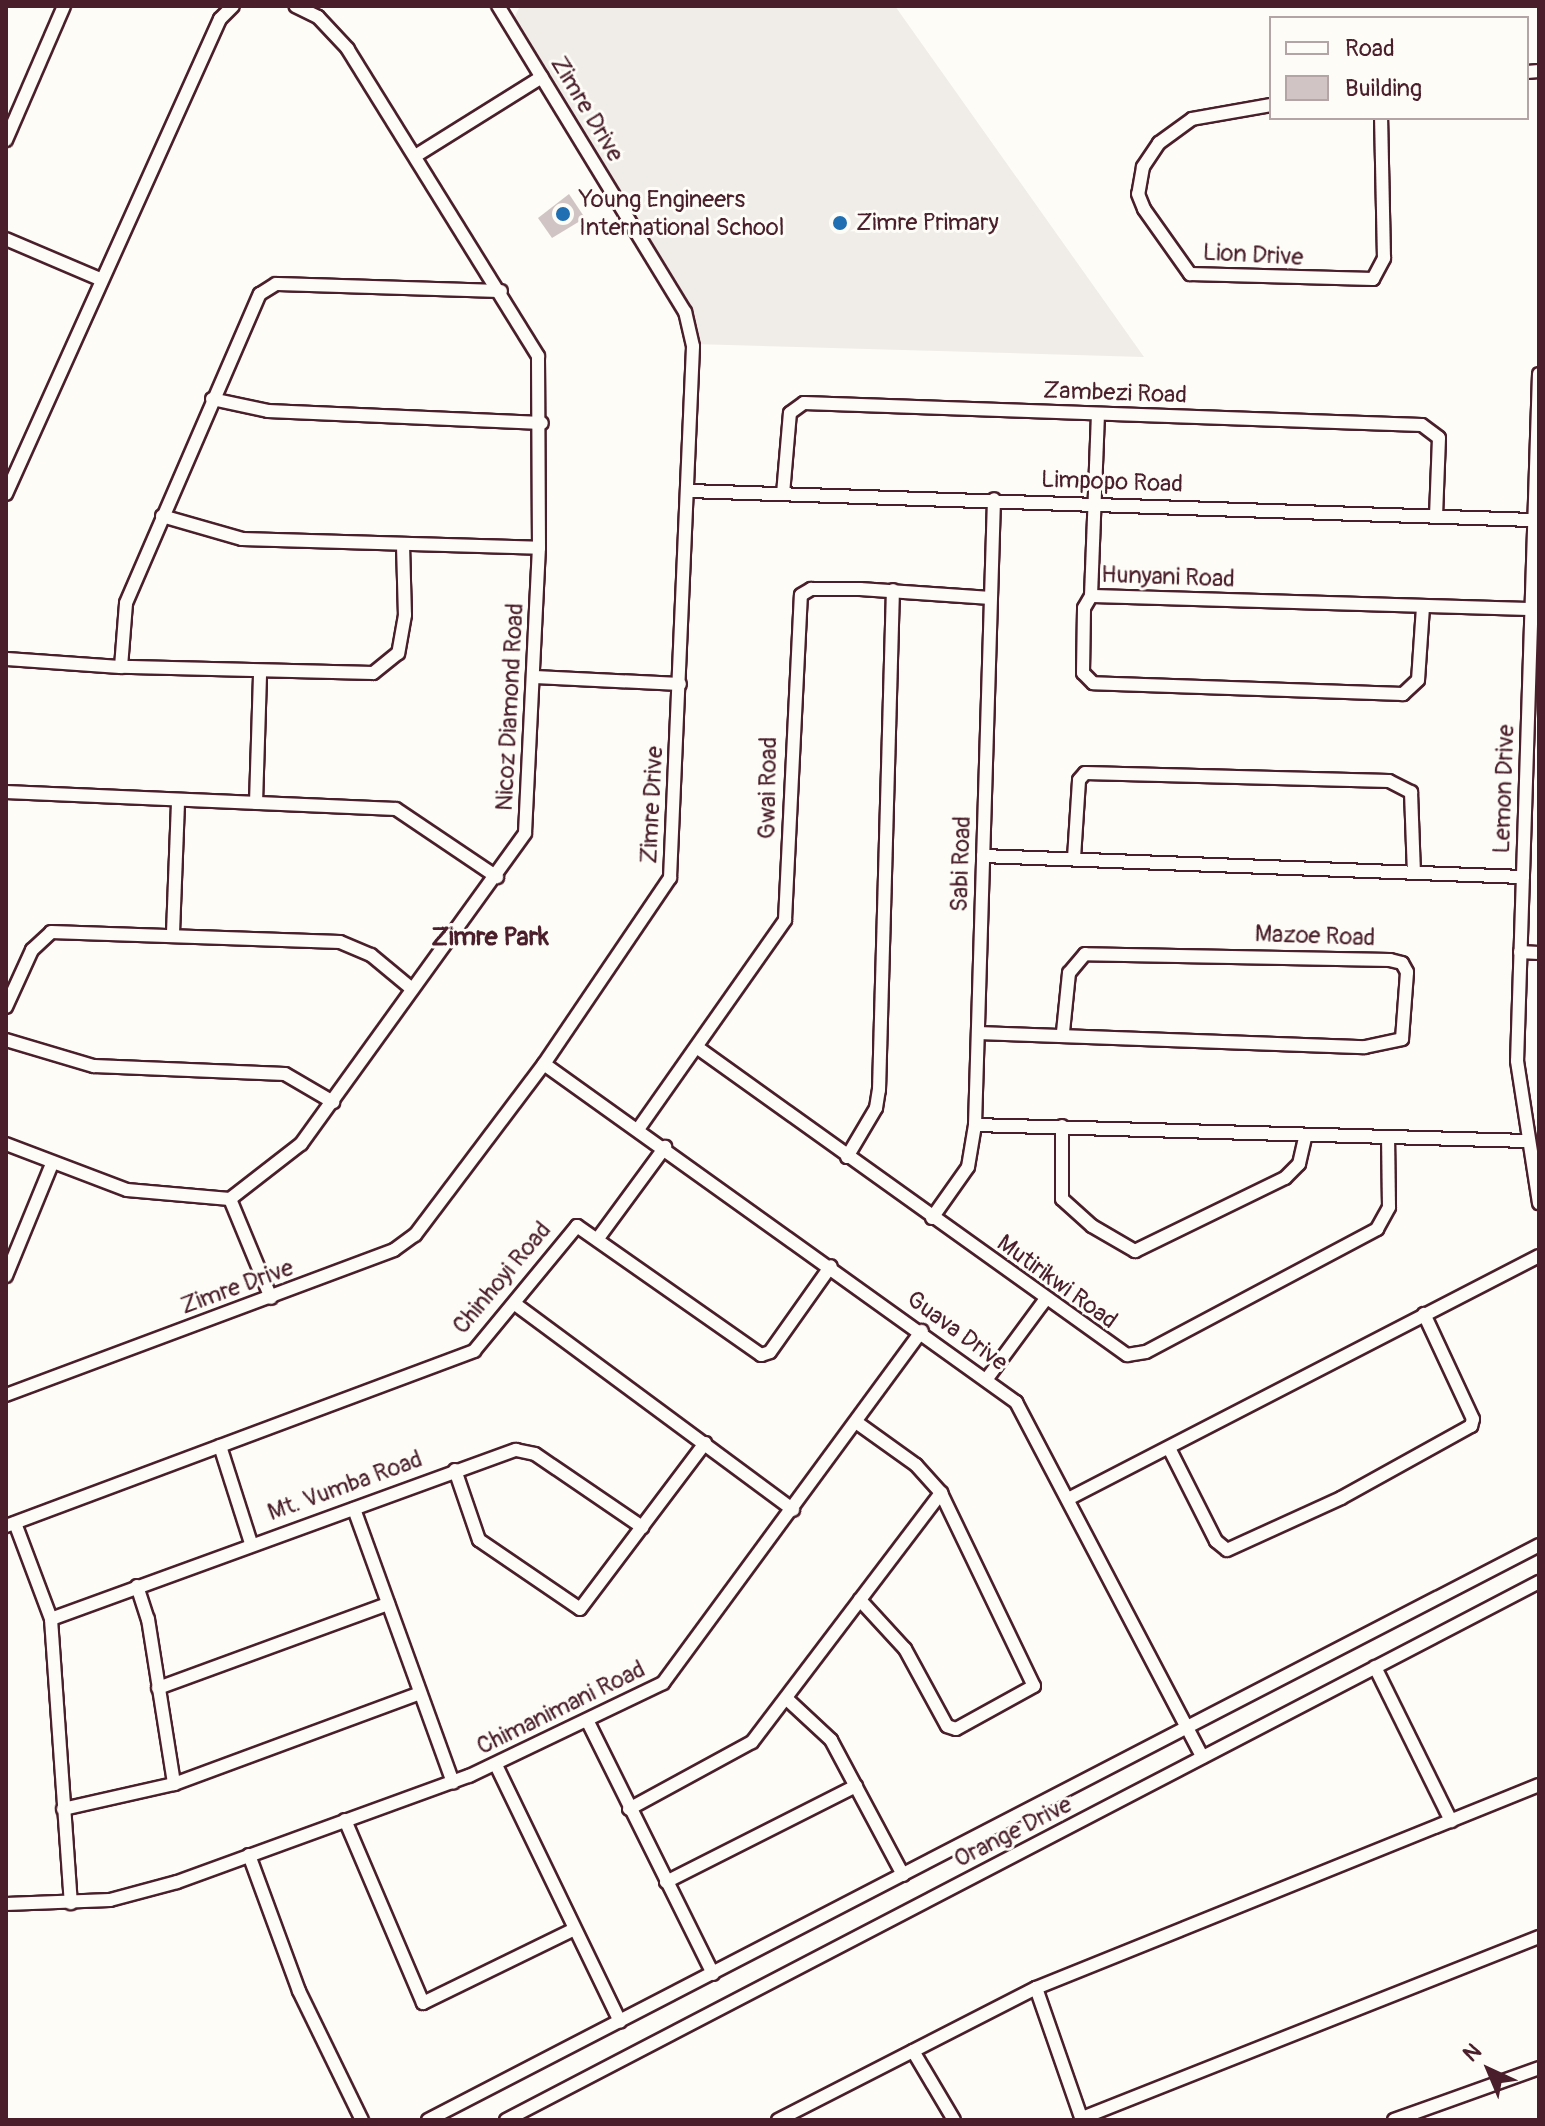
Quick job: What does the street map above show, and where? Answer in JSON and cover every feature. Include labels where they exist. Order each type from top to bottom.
[{"type":"street","points":[[6,140],[64,6]]},
{"type":"street","points":[[6,494],[100,279],[220,19],[233,6]]},
{"type":"street","name":"Nicoz Diamond Road","points":[[230,1199],[301,1144],[497,877],[527,822],[535,677],[542,423],[538,356],[417,155],[333,30],[295,6]]},
{"type":"street","name":"Zimre Drive","points":[[6,1395],[394,1250],[415,1235],[544,1064],[670,878],[693,346],[685,312],[500,7]]},
{"type":"street","points":[[417,155],[542,77]]},
{"type":"street","name":"Lion Drive","points":[[1269,105],[1192,119],[1159,143],[1143,167],[1138,194],[1144,209],[1190,274],[1373,279],[1384,258],[1381,120]]},
{"type":"street","points":[[6,239],[100,279]]},
{"type":"street","points":[[121,667],[126,603],[260,294],[271,285],[501,291]]},
{"type":"street","name":"Lemon Drive","points":[[1539,374],[1531,609],[1534,707],[1523,877],[1517,1061],[1539,1203]]},
{"type":"street","points":[[212,399],[268,411],[542,423]]},
{"type":"street","name":"Zambezi Road","points":[[783,494],[790,413],[799,404],[1428,427],[1439,438],[1436,516]]},
{"type":"street","points":[[1091,596],[1098,415]]},
{"type":"street","name":"Limpopo Road","points":[[689,491],[994,499],[1534,520]]},
{"type":"street","name":"Sabi Road","points":[[932,1218],[968,1167],[975,1125],[994,499]]},
{"type":"street","points":[[162,516],[217,536],[539,548]]},
{"type":"street","points":[[6,659],[260,673],[373,673],[392,661],[405,615],[403,545]]},
{"type":"street","name":"Gwai Road","points":[[639,1128],[785,920],[798,600],[811,589],[893,590],[991,598]]},
{"type":"street","points":[[847,1157],[876,1108],[879,1090],[893,590]]},
{"type":"street","name":"Hunyani Road","points":[[1423,607],[1418,680],[1403,694],[1093,683],[1081,662],[1084,608],[1091,596],[1531,609]]},
{"type":"street","points":[[256,803],[260,673]]},
{"type":"street","points":[[535,677],[680,684]]},
{"type":"street","points":[[1074,858],[1079,780],[1085,773],[1389,781],[1411,792],[1414,872]]},
{"type":"street","points":[[6,792],[178,802],[396,809],[497,877]]},
{"type":"street","points":[[173,933],[178,802]]},
{"type":"street","points":[[983,856],[1523,877]]},
{"type":"street","points":[[6,1007],[32,950],[51,932],[173,933],[340,942],[371,955],[412,989]]},
{"type":"street","points":[[1520,952],[1539,953]]},
{"type":"street","name":"Mazoe Road","points":[[978,1033],[1063,1032],[1380,1044],[1402,1039],[1407,972],[1402,963],[1390,960],[1085,954],[1069,973],[1063,1032]]},
{"type":"street","points":[[6,1040],[94,1066],[285,1074],[333,1102]]},
{"type":"street","name":"Mutirikwi Road","points":[[698,1048],[1118,1352],[1146,1352],[1377,1229],[1389,1207],[1388,1138]]},
{"type":"street","name":"Guava Drive","points":[[544,1064],[639,1128],[922,1331],[1024,1411],[1202,1757]]},
{"type":"street","points":[[1524,1112],[1539,1109]]},
{"type":"street","points":[[975,1125],[1305,1137],[1528,1141]]},
{"type":"street","points":[[1062,1126],[1062,1199],[1092,1226],[1135,1251],[1285,1178],[1299,1164],[1305,1137]]},
{"type":"street","points":[[6,1144],[127,1190],[230,1199],[271,1298]]},
{"type":"street","points":[[665,1147],[599,1237],[761,1355],[770,1352],[831,1266]]},
{"type":"street","points":[[6,1276],[52,1164]]},
{"type":"street","name":"Chinhoyi Road","points":[[11,1524],[474,1351],[515,1304],[571,1228],[583,1227],[599,1237]]},
{"type":"street","points":[[1070,1498],[1170,1450],[1539,1256]]},
{"type":"street","points":[[986,1380],[1045,1300]]},
{"type":"street","points":[[515,1304],[793,1510]]},
{"type":"street","points":[[1170,1450],[1216,1541],[1227,1550],[1341,1498],[1471,1426],[1473,1419],[1424,1314]]},
{"type":"street","name":"Chimanimani Road","points":[[6,1904],[71,1903],[177,1882],[453,1783],[589,1724],[663,1683],[922,1331]]},
{"type":"street","points":[[856,1422],[916,1465],[941,1493],[1034,1679],[1030,1692],[956,1729],[947,1726],[905,1649],[860,1600]]},
{"type":"street","points":[[455,1470],[479,1540],[577,1609],[587,1605],[705,1443]]},
{"type":"street","points":[[220,1446],[251,1543]]},
{"type":"street","name":"Mt. Vumba Road","points":[[51,1619],[455,1470],[526,1451],[642,1527]]},
{"type":"street","points":[[629,1809],[745,1747],[788,1700],[941,1493]]},
{"type":"street","points":[[354,1509],[453,1783]]},
{"type":"street","points":[[11,1524],[51,1619],[71,1903]]},
{"type":"street","points":[[428,2120],[1539,1545]]},
{"type":"street","name":"Orange Drive","points":[[506,2120],[1539,1582]]},
{"type":"street","points":[[137,1586],[174,1784]]},
{"type":"street","points":[[158,1688],[388,1604]]},
{"type":"street","points":[[1375,1667],[1451,1821]]},
{"type":"street","points":[[63,1809],[174,1784],[420,1693]]},
{"type":"street","points":[[788,1700],[831,1740],[903,1875]]},
{"type":"street","points":[[589,1724],[713,1974]]},
{"type":"street","points":[[496,1765],[620,2022]]},
{"type":"street","points":[[778,2120],[1036,1988],[1539,1785]]},
{"type":"street","points":[[666,1882],[856,1786]]},
{"type":"street","points":[[345,1820],[423,2003],[573,1930]]},
{"type":"street","points":[[249,1855],[299,1991],[362,2120]]},
{"type":"street","points":[[1036,1988],[1082,2119],[1539,1937]]},
{"type":"street","points":[[913,2051],[954,2120]]},
{"type":"street","points":[[1394,2120],[1539,2068]]},
{"type":"shaded area","name":"Zimre Primary","points":[[520,6],[895,6],[1144,357],[693,344],[689,314],[508,30]]},
{"type":"building","name":"Young Engineers International School","points":[[569,194],[585,218],[552,238],[538,218]]},
{"type":"place","name":"Young Engineers International School","points":[[563,214]]},
{"type":"place","name":"Zimre Primary","points":[[840,223]]},
{"type":"district","name":"Zimre Park","points":[[490,938]]}]
